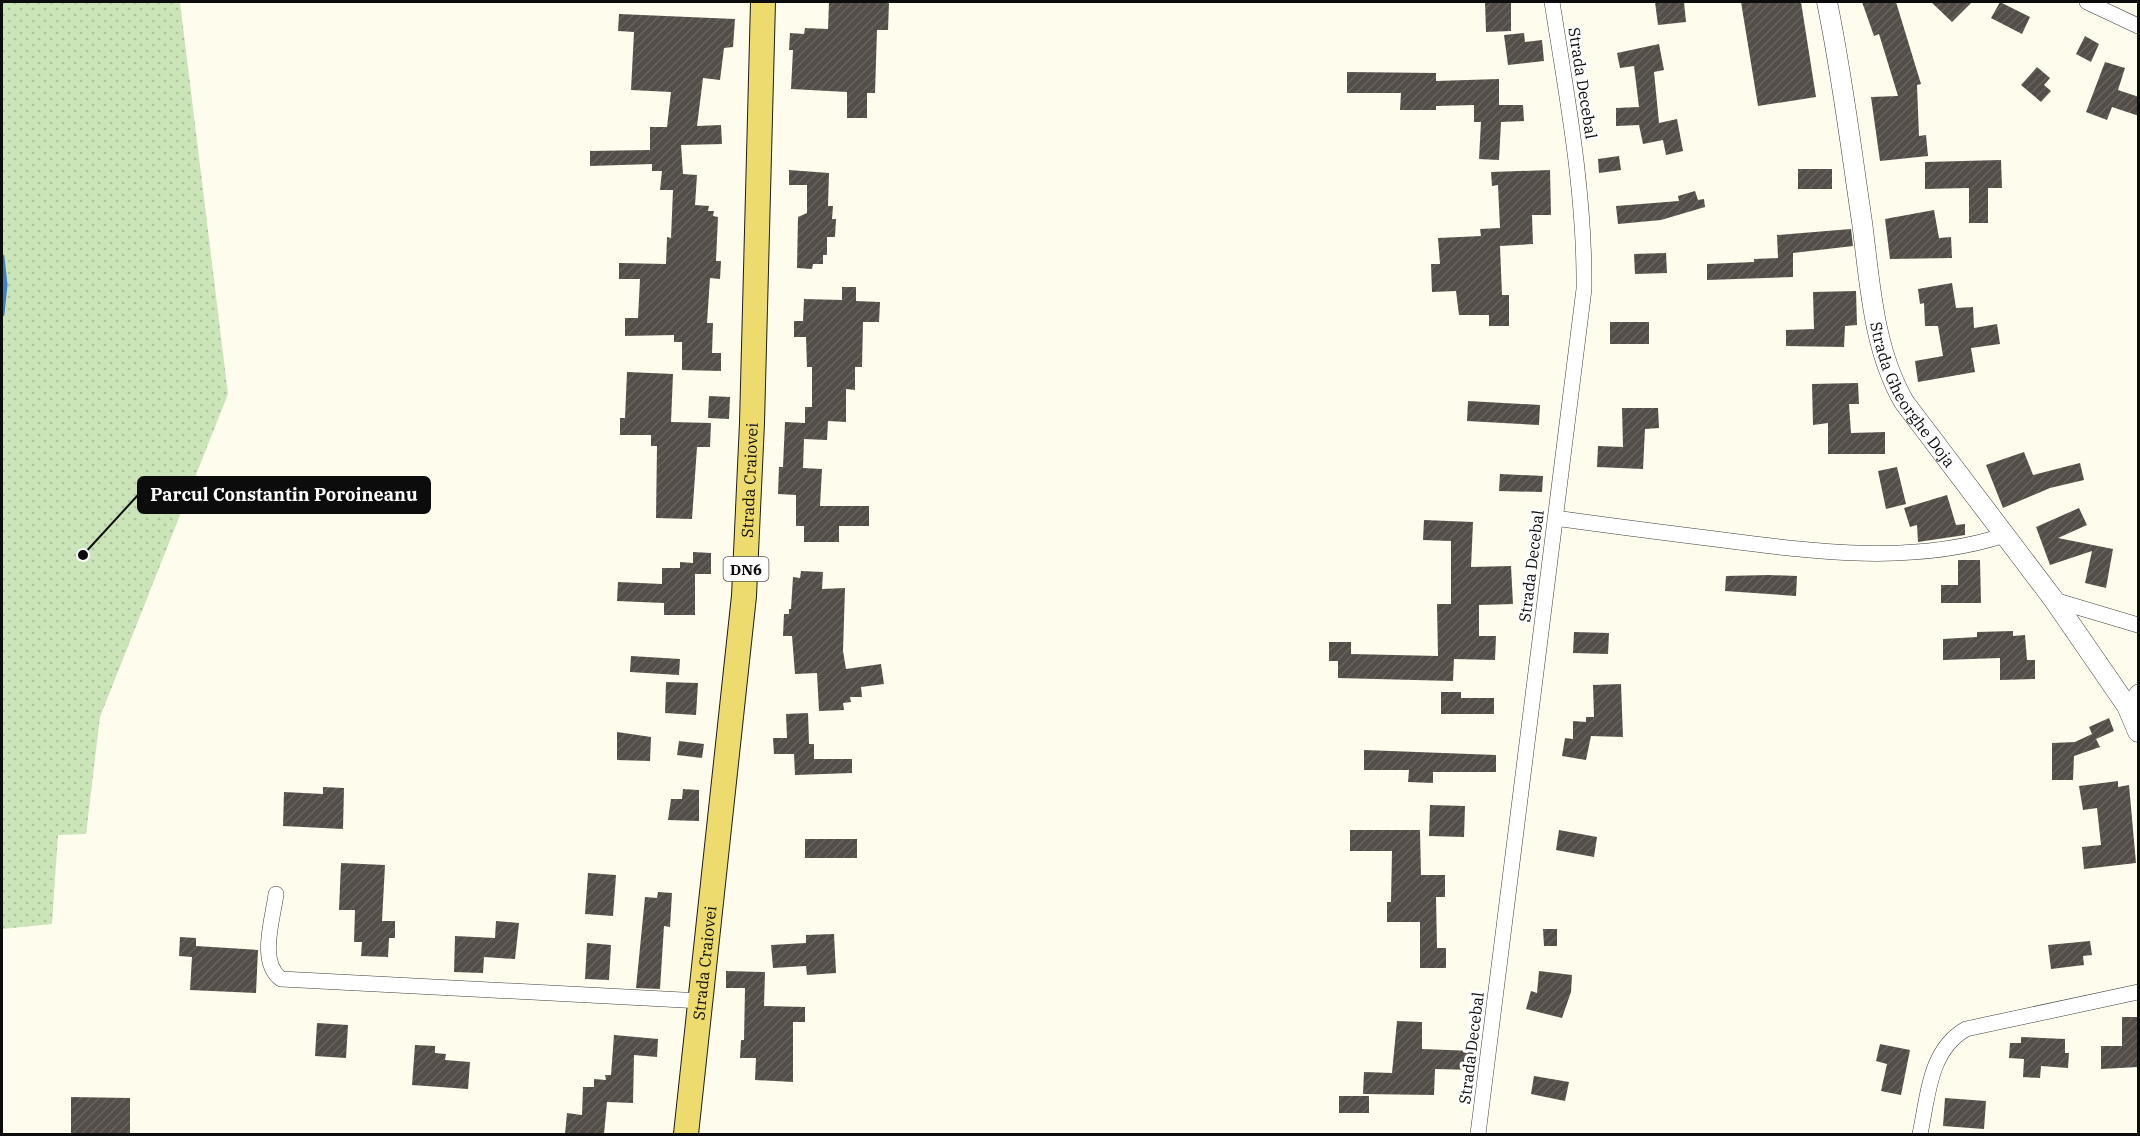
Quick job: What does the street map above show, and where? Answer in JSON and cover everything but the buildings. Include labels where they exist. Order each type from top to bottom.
[{"type":"main road","name":"Strada Craiovei","points":[[686,1134],[744,596],[752,423],[763,2]]},
{"type":"street","name":"Strada Decebal","points":[[1478,1134],[1584,289],[1585,234],[1577,162],[1552,2]]},
{"type":"street","name":"Strada Gheorghe Doja","points":[[1827,2],[1848,122],[1874,316],[1891,379],[1904,402],[2054,600],[2133,699],[2139,732]]},
{"type":"street","points":[[2086,2],[2139,26]]},
{"type":"street","points":[[1555,518],[1798,549],[1850,553],[1958,548],[2005,535]]},
{"type":"street","points":[[2054,600],[2139,625]]},
{"type":"street","points":[[276,894],[268,960],[271,972],[281,979],[702,1001]]},
{"type":"street","points":[[1920,1134],[1934,1070],[1951,1037],[1966,1029],[2139,992]]},
{"type":"green space","points":[[2,2],[180,2],[228,394],[100,717],[86,834],[58,835],[52,924],[2,929]]},
{"type":"waterway","points":[[2,257],[5,285],[2,314]]},
{"type":"place","name":"Parcul Constantin Poroineanu","points":[[83,555]]}]
